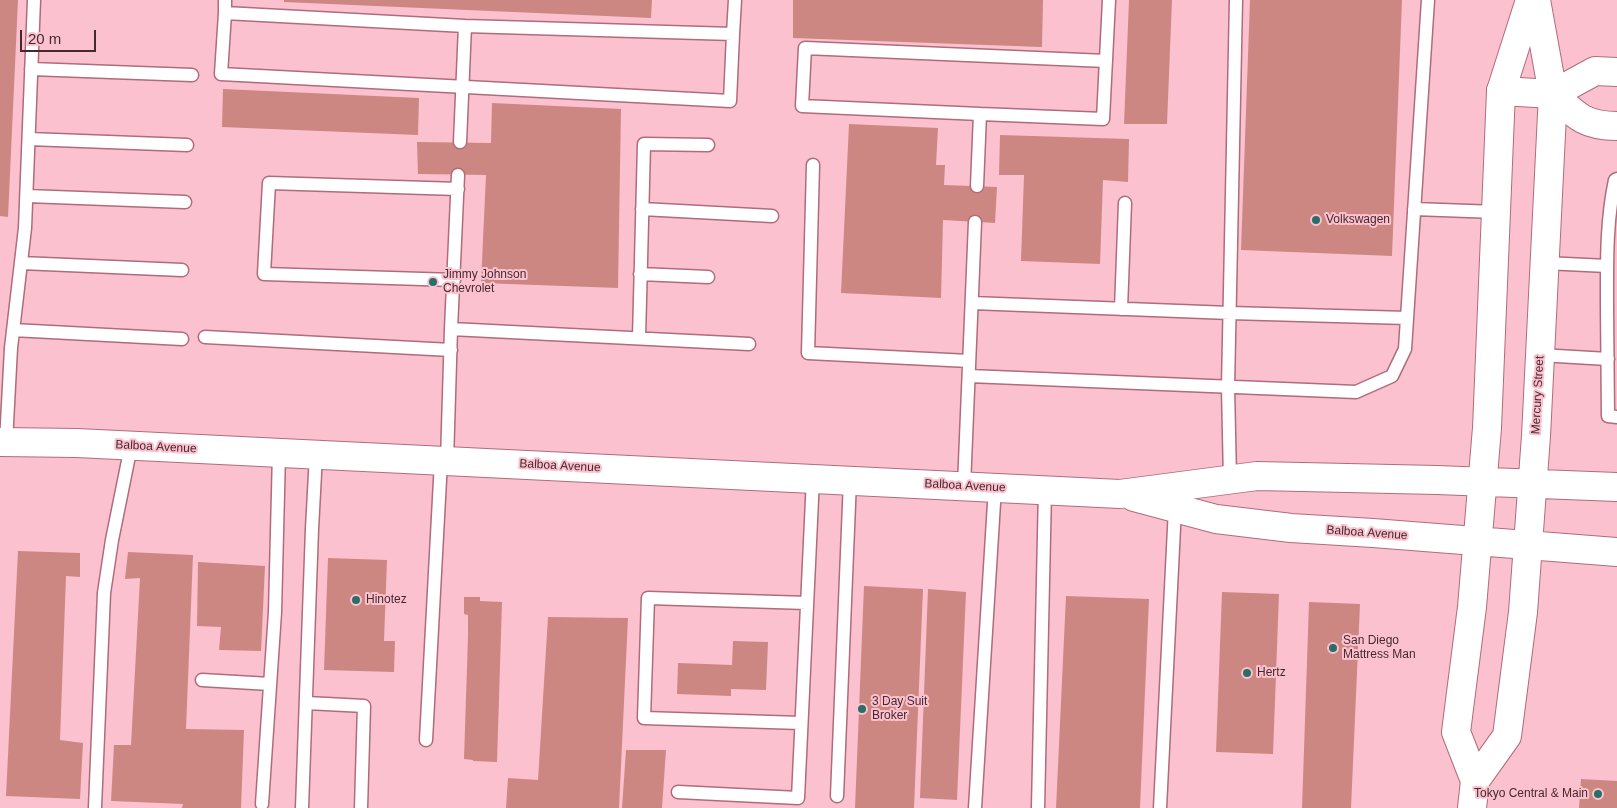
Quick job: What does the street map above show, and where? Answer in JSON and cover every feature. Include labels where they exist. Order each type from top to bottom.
[{"type":"main road","name":"Mercury Street","points":[[1472,808],[1475,781],[1456,732],[1472,607],[1487,428],[1500,91],[1530,0]]},
{"type":"main road","name":"Mercury Street","points":[[1475,781],[1507,736],[1523,612],[1533,482],[1553,94],[1536,0]]},
{"type":"main road","points":[[1500,91],[1553,94],[1595,71],[1617,72]]},
{"type":"main road","points":[[1553,94],[1576,116],[1600,126],[1617,126]]},
{"type":"main road","name":"Balboa Avenue","points":[[3,442],[77,443],[1120,494],[1257,476],[1533,482],[1617,487]]},
{"type":"main road","name":"Balboa Avenue","points":[[1120,494],[1216,519],[1291,528],[1617,552]]},
{"type":"lane","points":[[3,442],[5,348],[13,330],[26,228],[34,0]]},
{"type":"lane","points":[[733,34],[465,26],[225,6],[221,74],[730,102],[735,0]]},
{"type":"lane","points":[[1106,61],[804,48],[802,106],[1103,119],[1106,61],[1109,0]]},
{"type":"lane","points":[[1230,480],[1228,386],[1236,0]]},
{"type":"lane","points":[[969,376],[1356,392],[1392,376],[1404,349],[1428,0]]},
{"type":"lane","points":[[460,142],[465,26]]},
{"type":"lane","points":[[31,69],[192,75]]},
{"type":"lane","points":[[977,186],[980,114]]},
{"type":"lane","points":[[29,139],[187,145]]},
{"type":"lane","points":[[639,338],[644,144],[708,145]]},
{"type":"lane","points":[[813,165],[808,353],[970,361]]},
{"type":"lane","points":[[426,740],[451,350],[458,175]]},
{"type":"lane","points":[[1617,180],[1615,180],[1611,199],[1606,266],[1608,416],[1617,417]]},
{"type":"lane","points":[[454,280],[264,274],[269,183],[458,189]]},
{"type":"lane","points":[[27,196],[185,202]]},
{"type":"lane","points":[[1122,309],[1125,203]]},
{"type":"lane","points":[[642,209],[772,216]]},
{"type":"lane","points":[[1414,209],[1496,212]]},
{"type":"lane","points":[[964,486],[975,222]]},
{"type":"lane","points":[[21,263],[182,270]]},
{"type":"lane","points":[[1545,263],[1606,266]]},
{"type":"lane","points":[[640,274],[708,277]]},
{"type":"lane","points":[[972,303],[1406,318]]},
{"type":"lane","points":[[451,329],[749,344]]},
{"type":"lane","points":[[13,330],[182,339]]},
{"type":"lane","points":[[205,337],[451,350]]},
{"type":"lane","points":[[1540,355],[1608,359]]},
{"type":"lane","points":[[95,807],[104,593],[112,540],[131,446]]},
{"type":"lane","points":[[262,804],[276,612],[279,453]]},
{"type":"lane","points":[[302,808],[316,455]]},
{"type":"lane","points":[[678,792],[798,798],[813,478]]},
{"type":"lane","points":[[837,796],[850,480]]},
{"type":"lane","points":[[975,808],[995,487]]},
{"type":"lane","points":[[1038,808],[1045,490]]},
{"type":"lane","points":[[1160,808],[1175,508]]},
{"type":"lane","points":[[801,723],[644,718],[648,598],[807,603]]},
{"type":"lane","points":[[202,680],[270,684]]},
{"type":"lane","points":[[307,703],[364,706],[361,808]]},
{"type":"building","points":[[0,0],[18,0],[8,217],[0,216]]},
{"type":"building","points":[[284,0],[652,0],[651,18],[284,2]]},
{"type":"building","points":[[793,0],[1043,0],[1042,47],[793,38]]},
{"type":"building","points":[[1129,0],[1172,0],[1167,124],[1124,124]]},
{"type":"building","points":[[1250,0],[1402,0],[1392,256],[1241,250]]},
{"type":"building","points":[[223,89],[419,98],[418,135],[222,127]]},
{"type":"building","points":[[492,103],[621,109],[618,288],[481,283],[486,175],[418,174],[417,142],[491,143]]},
{"type":"building","points":[[849,124],[938,128],[936,165],[945,165],[944,185],[997,187],[995,223],[943,220],[941,298],[841,293]]},
{"type":"building","points":[[1000,135],[1129,139],[1128,182],[1103,180],[1100,264],[1021,261],[1024,175],[999,175]]},
{"type":"building","points":[[18,551],[80,553],[80,577],[66,576],[60,740],[83,743],[80,799],[6,796]]},
{"type":"building","points":[[128,552],[193,555],[186,729],[244,730],[241,808],[182,808],[183,804],[111,801],[114,745],[131,745],[140,578],[125,579]]},
{"type":"building","name":"Hinotez","points":[[328,558],[387,560],[384,641],[395,641],[394,672],[324,670]]},
{"type":"building","points":[[198,562],[265,566],[261,651],[219,650],[221,627],[197,626]]},
{"type":"building","points":[[864,586],[923,589],[914,808],[855,808]]},
{"type":"building","points":[[928,589],[966,592],[957,800],[920,798]]},
{"type":"building","name":"Hertz","points":[[1222,592],[1279,594],[1273,754],[1216,752]]},
{"type":"building","points":[[1066,596],[1149,599],[1140,808],[1056,808]]},
{"type":"building","points":[[464,597],[480,597],[480,601],[502,602],[497,762],[464,759],[468,615],[464,614]]},
{"type":"building","name":"San Diego Mattress Man","points":[[1309,602],[1360,604],[1351,808],[1302,808]]},
{"type":"building","points":[[548,617],[628,618],[619,808],[506,808],[508,778],[538,780]]},
{"type":"building","points":[[733,641],[768,642],[766,690],[731,689],[731,696],[677,694],[678,663],[732,665]]},
{"type":"building","points":[[626,750],[666,750],[662,808],[622,808]]},
{"type":"building","name":"Tokyo Central & Main","points":[[1581,779],[1617,781],[1617,808],[1579,808]]},
{"type":"place","name":"Volkswagen","points":[[1316,220]]},
{"type":"place","name":"Jimmy Johnson Chevrolet","points":[[433,282]]},
{"type":"place","name":"Hinotez","points":[[356,600]]},
{"type":"place","name":"San Diego Mattress Man","points":[[1333,648]]},
{"type":"place","name":"Hertz","points":[[1247,673]]},
{"type":"place","name":"3 Day Suit Broker","points":[[862,709]]},
{"type":"place","name":"Tokyo Central & Main","points":[[1598,794]]}]
